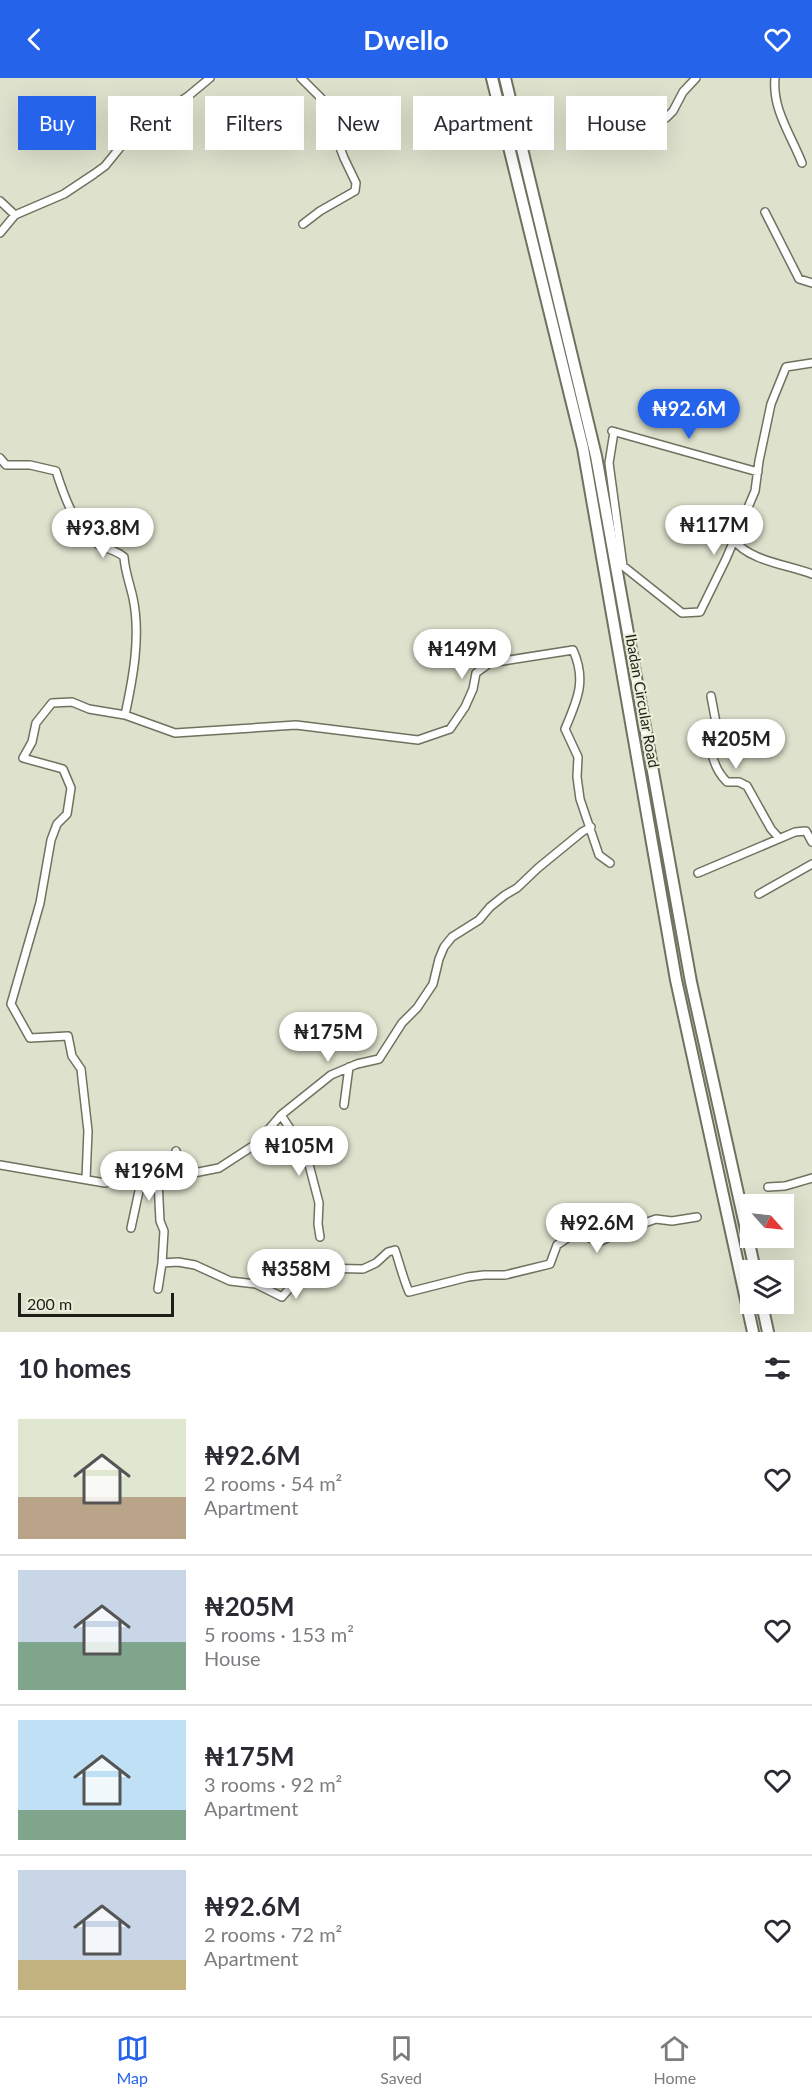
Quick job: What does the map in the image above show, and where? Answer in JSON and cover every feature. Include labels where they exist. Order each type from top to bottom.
[{"type":"highway","name":"Ibadan Circular Road","points":[[492,78],[583,448],[676,981],[753,1332]]},
{"type":"highway","name":"Ibadan Circular Road","points":[[505,78],[596,456],[691,982],[753,1260]]},
{"type":"highway","points":[[764,1314],[768,1332]]},
{"type":"street","points":[[0,233],[15,215],[64,194],[105,166],[131,134],[187,97],[210,78]]},
{"type":"street","points":[[301,78],[321,98],[356,183],[355,191],[320,211],[303,224]]},
{"type":"street","points":[[667,117],[673,111],[683,92],[696,78]]},
{"type":"street","points":[[775,78],[773,90],[778,109],[802,163]]},
{"type":"street","points":[[0,201],[15,215]]},
{"type":"street","points":[[765,212],[799,279],[812,283]]},
{"type":"street","points":[[758,472],[613,432],[609,464],[623,566],[682,613],[700,612],[755,491],[771,404],[786,367],[812,363]]},
{"type":"street","points":[[0,458],[6,465],[30,465],[56,471],[64,496],[82,526],[96,543],[117,551],[124,557],[125,572],[134,599],[136,642],[125,715]]},
{"type":"street","points":[[734,540],[741,549],[753,555],[812,574]]},
{"type":"street","points":[[86,1179],[88,1131],[81,1069],[72,1056],[68,1036],[30,1038],[11,1004],[40,903],[51,840],[57,824],[67,814],[71,788],[63,770],[23,758],[32,742],[36,723],[52,703],[72,702],[88,709],[125,715],[175,733],[296,725],[418,740],[450,729],[465,707],[473,689],[476,673],[490,663],[573,650],[580,665],[581,680],[578,699],[565,729],[578,757],[577,777],[580,800],[599,855],[610,863]]},
{"type":"street","points":[[711,696],[717,728],[711,738],[711,747],[720,775],[728,782],[739,782],[747,786],[771,829],[779,838]]},
{"type":"street","points":[[0,1166],[105,1183],[138,1175],[158,1180],[219,1168],[256,1144],[281,1115],[331,1075],[349,1067],[379,1059],[402,1023],[417,1008],[433,984],[439,959],[444,947],[452,937],[479,920],[489,907],[517,888],[538,868],[591,827]]},
{"type":"street","points":[[698,873],[795,832],[806,831],[812,842]]},
{"type":"street","points":[[759,894],[812,864]]},
{"type":"street","points":[[344,1105],[349,1067]]},
{"type":"street","points":[[281,1115],[306,1153],[319,1203],[320,1237]]},
{"type":"street","points":[[176,1150],[186,1175]]},
{"type":"street","points":[[131,1228],[139,1191],[138,1175]]},
{"type":"street","points":[[768,1186],[785,1186],[812,1178]]},
{"type":"street","points":[[158,1180],[160,1221],[164,1231],[158,1289]]},
{"type":"street","points":[[162,1263],[178,1262],[195,1265],[230,1281],[256,1284],[282,1297],[302,1274],[316,1268],[363,1269],[376,1263],[388,1252],[395,1250],[402,1269],[401,1276],[409,1292],[468,1277],[505,1275],[550,1264],[557,1245],[576,1232],[599,1242],[656,1219],[672,1221],[697,1217]]}]
